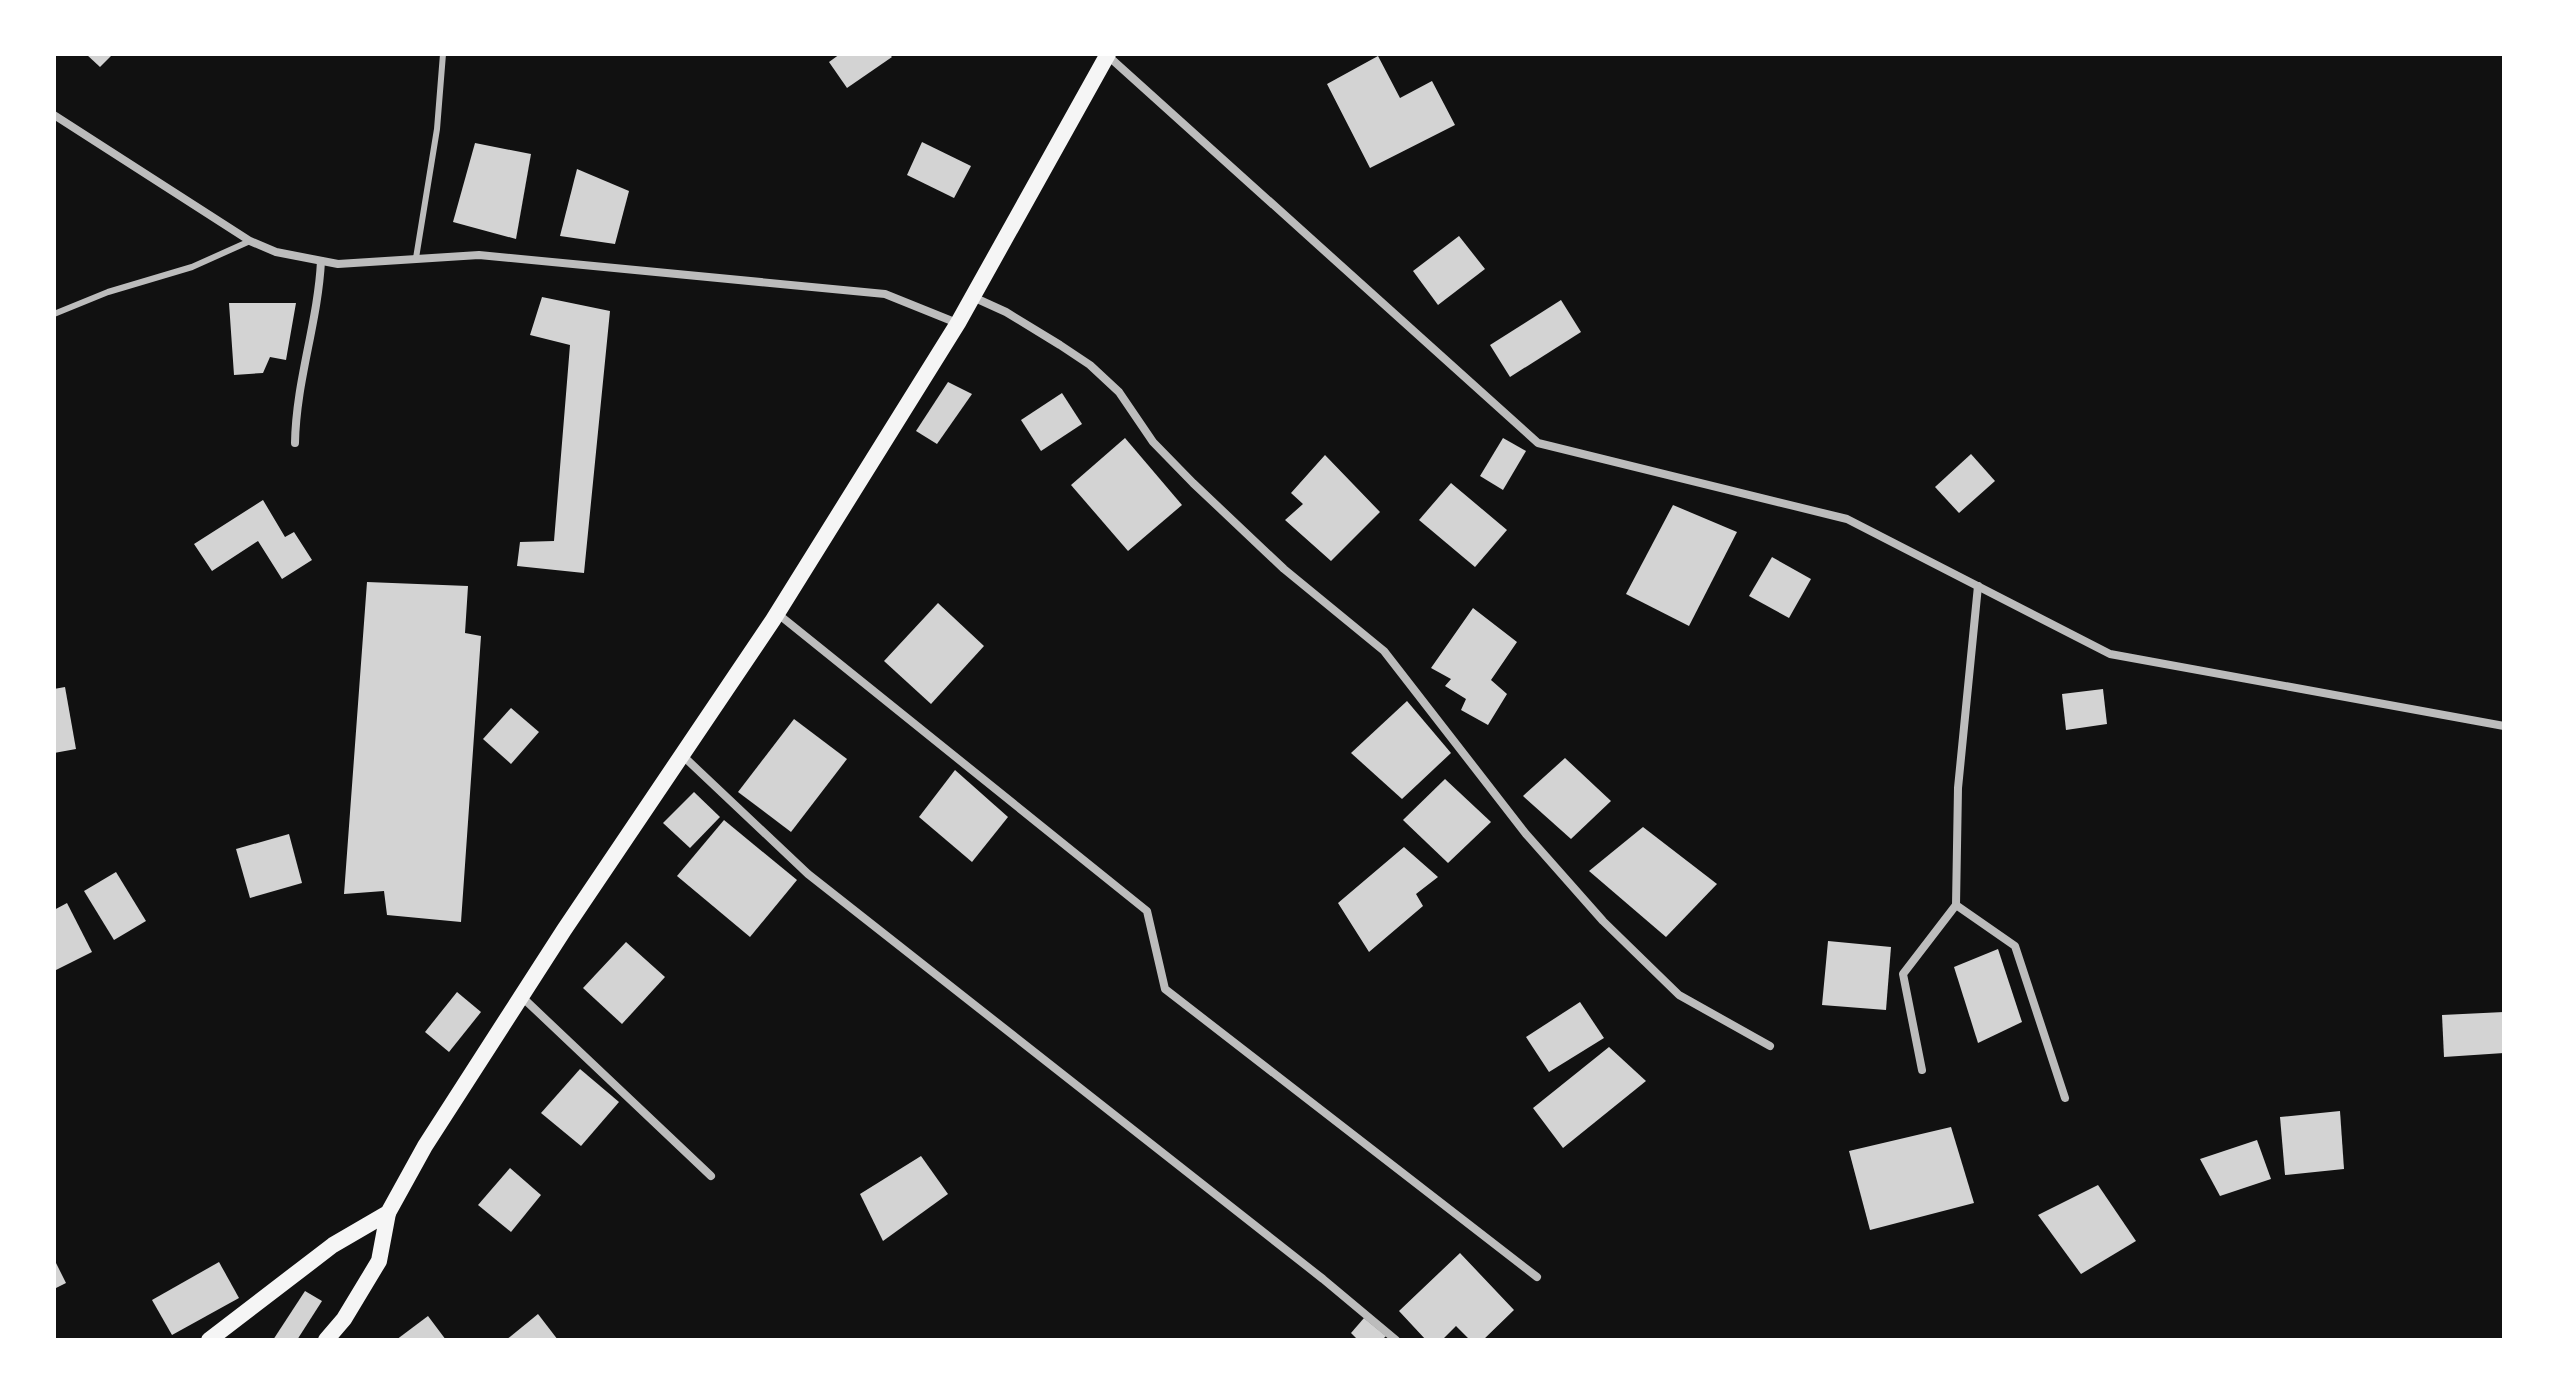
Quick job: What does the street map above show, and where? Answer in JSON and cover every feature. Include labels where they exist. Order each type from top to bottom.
[{"type":"main road","points":[[326,1340],[344,1319],[379,1261],[388,1213],[425,1146],[777,613],[958,323],[1108,54]]},
{"type":"main road","points":[[209,1340],[333,1245],[388,1213]]},
{"type":"street","points":[[1108,54],[1538,443],[1847,519],[2110,654],[2504,726]]},
{"type":"street","points":[[54,115],[250,241],[276,252],[338,264],[479,255],[885,294],[958,323]]},
{"type":"street","points":[[295,443],[296,408],[319,292],[321,261]]},
{"type":"street","points":[[973,297],[1006,312],[1060,345],[1090,365],[1119,392],[1153,442],[1193,483],[1284,569],[1384,651],[1526,834],[1603,921],[1679,995],[1770,1046]]},
{"type":"street","points":[[1922,1070],[1903,974],[1956,905],[1958,788],[1978,586]]},
{"type":"street","points":[[777,613],[1147,911],[1165,989],[1537,1277]]},
{"type":"street","points":[[682,755],[808,874],[1323,1279],[1396,1340]]},
{"type":"street","points":[[1956,905],[2015,946],[2065,1098]]},
{"type":"street","points":[[521,997],[711,1176]]},
{"type":"lane","points":[[416,258],[437,129],[443,54]]},
{"type":"lane","points":[[54,314],[108,292],[192,267],[250,241]]},
{"type":"building","points":[[86,54],[113,54],[100,67]]},
{"type":"building","points":[[840,54],[889,54],[892,57],[847,88],[829,62]]},
{"type":"building","points":[[1378,56],[1400,98],[1432,81],[1455,125],[1370,168],[1327,84]]},
{"type":"building","points":[[922,142],[971,166],[954,198],[907,175]]},
{"type":"building","points":[[475,143],[531,154],[516,239],[453,222]]},
{"type":"building","points":[[577,169],[629,191],[615,244],[560,236]]},
{"type":"building","points":[[1459,236],[1485,269],[1438,305],[1413,271]]},
{"type":"building","points":[[542,297],[610,311],[584,573],[517,566],[520,542],[554,541],[570,345],[530,335]]},
{"type":"building","points":[[1561,300],[1581,332],[1510,377],[1490,345]]},
{"type":"building","points":[[229,303],[296,303],[286,360],[270,357],[263,373],[234,375]]},
{"type":"building","points":[[948,382],[972,394],[937,444],[916,431]]},
{"type":"building","points":[[1062,393],[1082,424],[1041,451],[1021,420]]},
{"type":"building","points":[[1125,438],[1182,505],[1128,551],[1071,485]]},
{"type":"building","points":[[1503,438],[1526,451],[1503,490],[1480,476]]},
{"type":"building","points":[[1971,454],[1995,481],[1959,513],[1935,487]]},
{"type":"building","points":[[1325,455],[1380,512],[1331,561],[1285,520],[1303,504],[1291,493]]},
{"type":"building","points":[[1451,483],[1507,530],[1475,567],[1419,520]]},
{"type":"building","points":[[263,500],[285,537],[294,532],[312,560],[282,579],[258,541],[212,571],[194,544]]},
{"type":"building","points":[[1673,505],[1737,532],[1689,626],[1626,594]]},
{"type":"building","points":[[1772,557],[1811,579],[1789,618],[1749,596]]},
{"type":"building","points":[[367,582],[468,586],[465,633],[481,636],[461,922],[387,915],[384,891],[344,894]]},
{"type":"building","points":[[938,603],[984,646],[931,704],[884,661]]},
{"type":"building","points":[[1473,608],[1517,642],[1491,680],[1507,694],[1488,725],[1461,710],[1466,699],[1445,686],[1451,679],[1431,668]]},
{"type":"building","points":[[65,687],[76,749],[54,753],[54,689]]},
{"type":"building","points":[[2103,689],[2107,724],[2066,730],[2062,694]]},
{"type":"building","points":[[1407,701],[1451,753],[1402,799],[1351,753]]},
{"type":"building","points":[[511,708],[539,732],[511,764],[483,739]]},
{"type":"building","points":[[794,719],[847,759],[791,832],[738,792]]},
{"type":"building","points":[[1565,758],[1611,801],[1571,839],[1523,796]]},
{"type":"building","points":[[955,770],[1008,817],[972,862],[919,817]]},
{"type":"building","points":[[1445,779],[1491,822],[1448,863],[1403,820]]},
{"type":"building","points":[[694,792],[720,817],[690,848],[663,823]]},
{"type":"building","points":[[724,820],[797,880],[750,937],[677,876]]},
{"type":"building","points":[[1643,827],[1717,884],[1666,937],[1589,871]]},
{"type":"building","points":[[289,834],[302,883],[250,898],[236,849]]},
{"type":"building","points":[[1404,847],[1438,877],[1416,894],[1423,906],[1369,952],[1338,903]]},
{"type":"building","points":[[116,872],[146,921],[114,940],[84,891]]},
{"type":"building","points":[[67,903],[92,952],[54,971],[54,910]]},
{"type":"building","points":[[1828,941],[1891,947],[1886,1010],[1822,1005]]},
{"type":"building","points":[[626,942],[665,977],[622,1024],[583,988]]},
{"type":"building","points":[[1998,949],[2022,1022],[1978,1043],[1954,967]]},
{"type":"building","points":[[457,992],[481,1012],[449,1052],[425,1032]]},
{"type":"building","points":[[1580,1002],[1604,1038],[1549,1072],[1526,1037]]},
{"type":"building","points":[[2504,1012],[2504,1053],[2444,1057],[2442,1015]]},
{"type":"building","points":[[1609,1047],[1646,1081],[1563,1148],[1533,1108]]},
{"type":"building","points":[[580,1069],[619,1102],[581,1146],[541,1113]]},
{"type":"building","points":[[2340,1111],[2344,1169],[2285,1175],[2280,1117]]},
{"type":"building","points":[[1951,1127],[1974,1203],[1870,1230],[1849,1151]]},
{"type":"building","points":[[2257,1140],[2271,1179],[2220,1196],[2200,1159]]},
{"type":"building","points":[[921,1156],[948,1194],[883,1241],[860,1194]]},
{"type":"building","points":[[510,1168],[541,1195],[511,1232],[478,1205]]},
{"type":"building","points":[[2098,1185],[2136,1241],[2081,1274],[2038,1215]]},
{"type":"building","points":[[1460,1253],[1514,1310],[1483,1340],[1470,1340],[1456,1326],[1442,1340],[1426,1340],[1399,1311]]},
{"type":"building","points":[[54,1259],[66,1283],[54,1289]]},
{"type":"building","points":[[219,1262],[239,1298],[172,1335],[152,1300]]},
{"type":"building","points":[[305,1291],[322,1301],[297,1340],[273,1340]]},
{"type":"building","points":[[538,1314],[558,1340],[506,1340]]},
{"type":"building","points":[[428,1316],[446,1340],[396,1340]]},
{"type":"building","points":[[1364,1318],[1386,1336],[1382,1340],[1358,1340],[1351,1333]]}]
